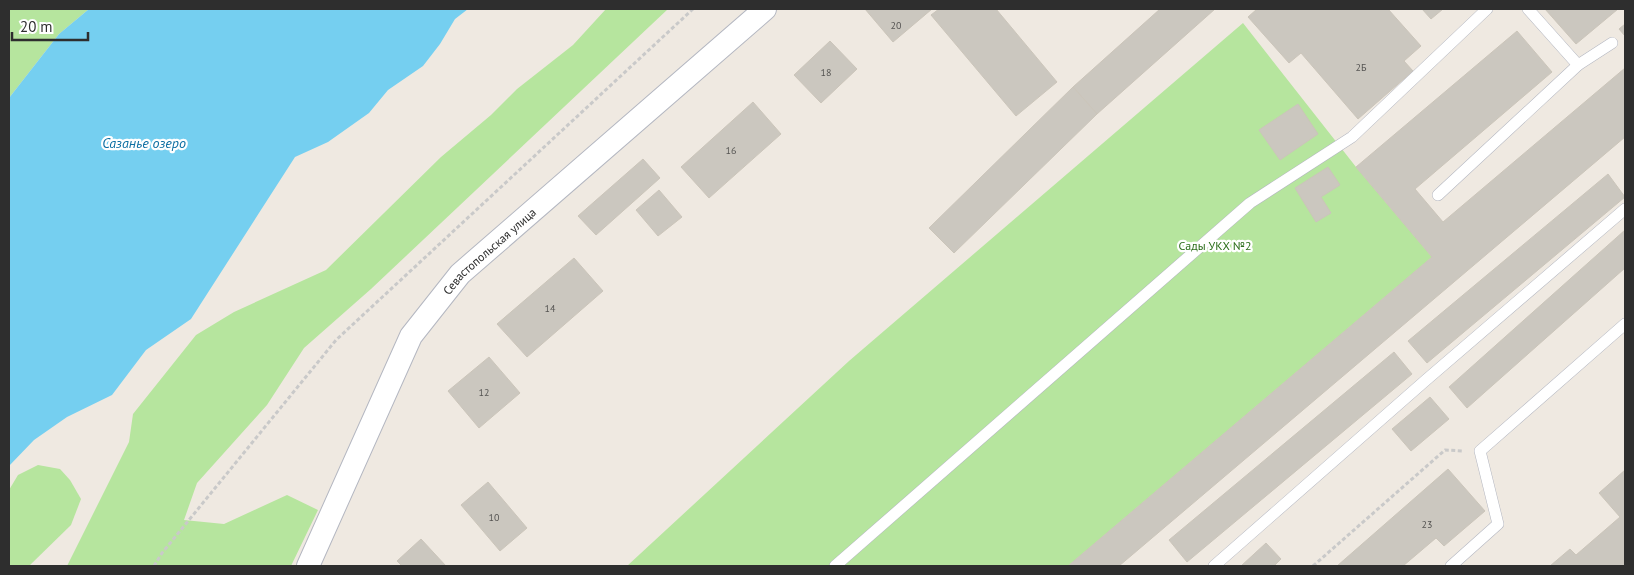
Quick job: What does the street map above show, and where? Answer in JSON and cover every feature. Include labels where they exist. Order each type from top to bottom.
[{"type":"street","name":"Севастопольская улица","points":[[308,566],[411,336],[460,274],[765,9]]},
{"type":"lane","points":[[835,566],[1250,203],[1352,137],[1487,9]]},
{"type":"lane","points":[[1528,9],[1578,65]]},
{"type":"lane","points":[[1438,195],[1578,65],[1612,43]]},
{"type":"lane","points":[[1214,566],[1625,209]]},
{"type":"lane","points":[[1451,566],[1498,524],[1480,451],[1625,324]]},
{"type":"path","points":[[154,566],[162,553],[336,340],[693,9]]},
{"type":"path","points":[[1313,566],[1445,450],[1480,451]]},
{"type":"green space","points":[[9,9],[89,9],[59,34],[9,98]]},
{"type":"green space","points":[[606,9],[668,9],[371,289],[304,348],[267,405],[197,483],[184,520],[224,524],[287,495],[318,510],[291,566],[67,566],[129,442],[133,414],[196,335],[234,312],[326,270],[441,157],[491,115],[517,89],[573,45]]},
{"type":"green space","name":"Сады УКХ №2","points":[[1243,23],[1356,167],[1432,257],[1068,566],[627,566],[849,361]]},
{"type":"green space","points":[[38,465],[60,469],[70,480],[81,499],[71,525],[29,566],[9,566],[9,490],[18,475]]},
{"type":"water","name":"Сазанье озеро","points":[[89,9],[468,9],[455,19],[440,44],[423,66],[388,90],[369,113],[328,142],[295,157],[191,319],[146,350],[112,395],[67,417],[34,440],[9,466],[9,98],[59,34]]},
{"type":"building","points":[[865,9],[932,9],[893,42]]},
{"type":"building","points":[[939,9],[996,9],[1057,82],[1016,116],[931,15]]},
{"type":"building","points":[[1160,9],[1215,9],[1097,114],[1073,87]]},
{"type":"building","points":[[1257,9],[1388,9],[1421,46],[1404,61],[1413,71],[1358,119],[1301,53],[1289,63],[1248,17]]},
{"type":"building","points":[[1422,9],[1443,9],[1431,19]]},
{"type":"building","points":[[1545,9],[1618,9],[1576,44]]},
{"type":"building","points":[[1625,24],[1625,36],[1619,29]]},
{"type":"building","points":[[1517,31],[1552,72],[1415,189],[1443,222],[1625,68],[1625,137],[1119,566],[1068,566],[1432,257],[1356,167]]},
{"type":"building","points":[[830,41],[857,69],[821,103],[794,75]]},
{"type":"building","points":[[1073,87],[1097,114],[954,253],[929,228]]},
{"type":"building","points":[[753,102],[781,134],[709,198],[681,167]]},
{"type":"building","points":[[1298,104],[1318,134],[1280,160],[1259,130]]},
{"type":"building","points":[[643,159],[660,178],[596,235],[578,216]]},
{"type":"building","points":[[1328,167],[1340,185],[1321,197],[1331,213],[1316,222],[1295,188]]},
{"type":"building","points":[[1608,174],[1625,197],[1427,363],[1408,341]]},
{"type":"building","points":[[659,190],[682,217],[658,236],[636,210]]},
{"type":"building","points":[[1625,230],[1625,268],[1467,408],[1449,387]]},
{"type":"building","points":[[574,258],[603,291],[527,357],[497,324]]},
{"type":"building","points":[[1394,352],[1412,374],[1187,562],[1169,540]]},
{"type":"building","points":[[489,357],[520,393],[479,428],[448,391]]},
{"type":"building","points":[[1430,397],[1449,419],[1411,451],[1392,429]]},
{"type":"building","points":[[1448,469],[1485,511],[1444,546],[1436,538],[1403,566],[1337,566]]},
{"type":"building","points":[[1625,470],[1625,566],[1550,566],[1570,549],[1576,555],[1620,517],[1599,493]]},
{"type":"building","points":[[488,482],[527,528],[500,551],[461,505]]},
{"type":"building","points":[[421,539],[446,566],[402,566],[397,561]]},
{"type":"building","points":[[1266,543],[1281,559],[1274,566],[1241,566]]}]
